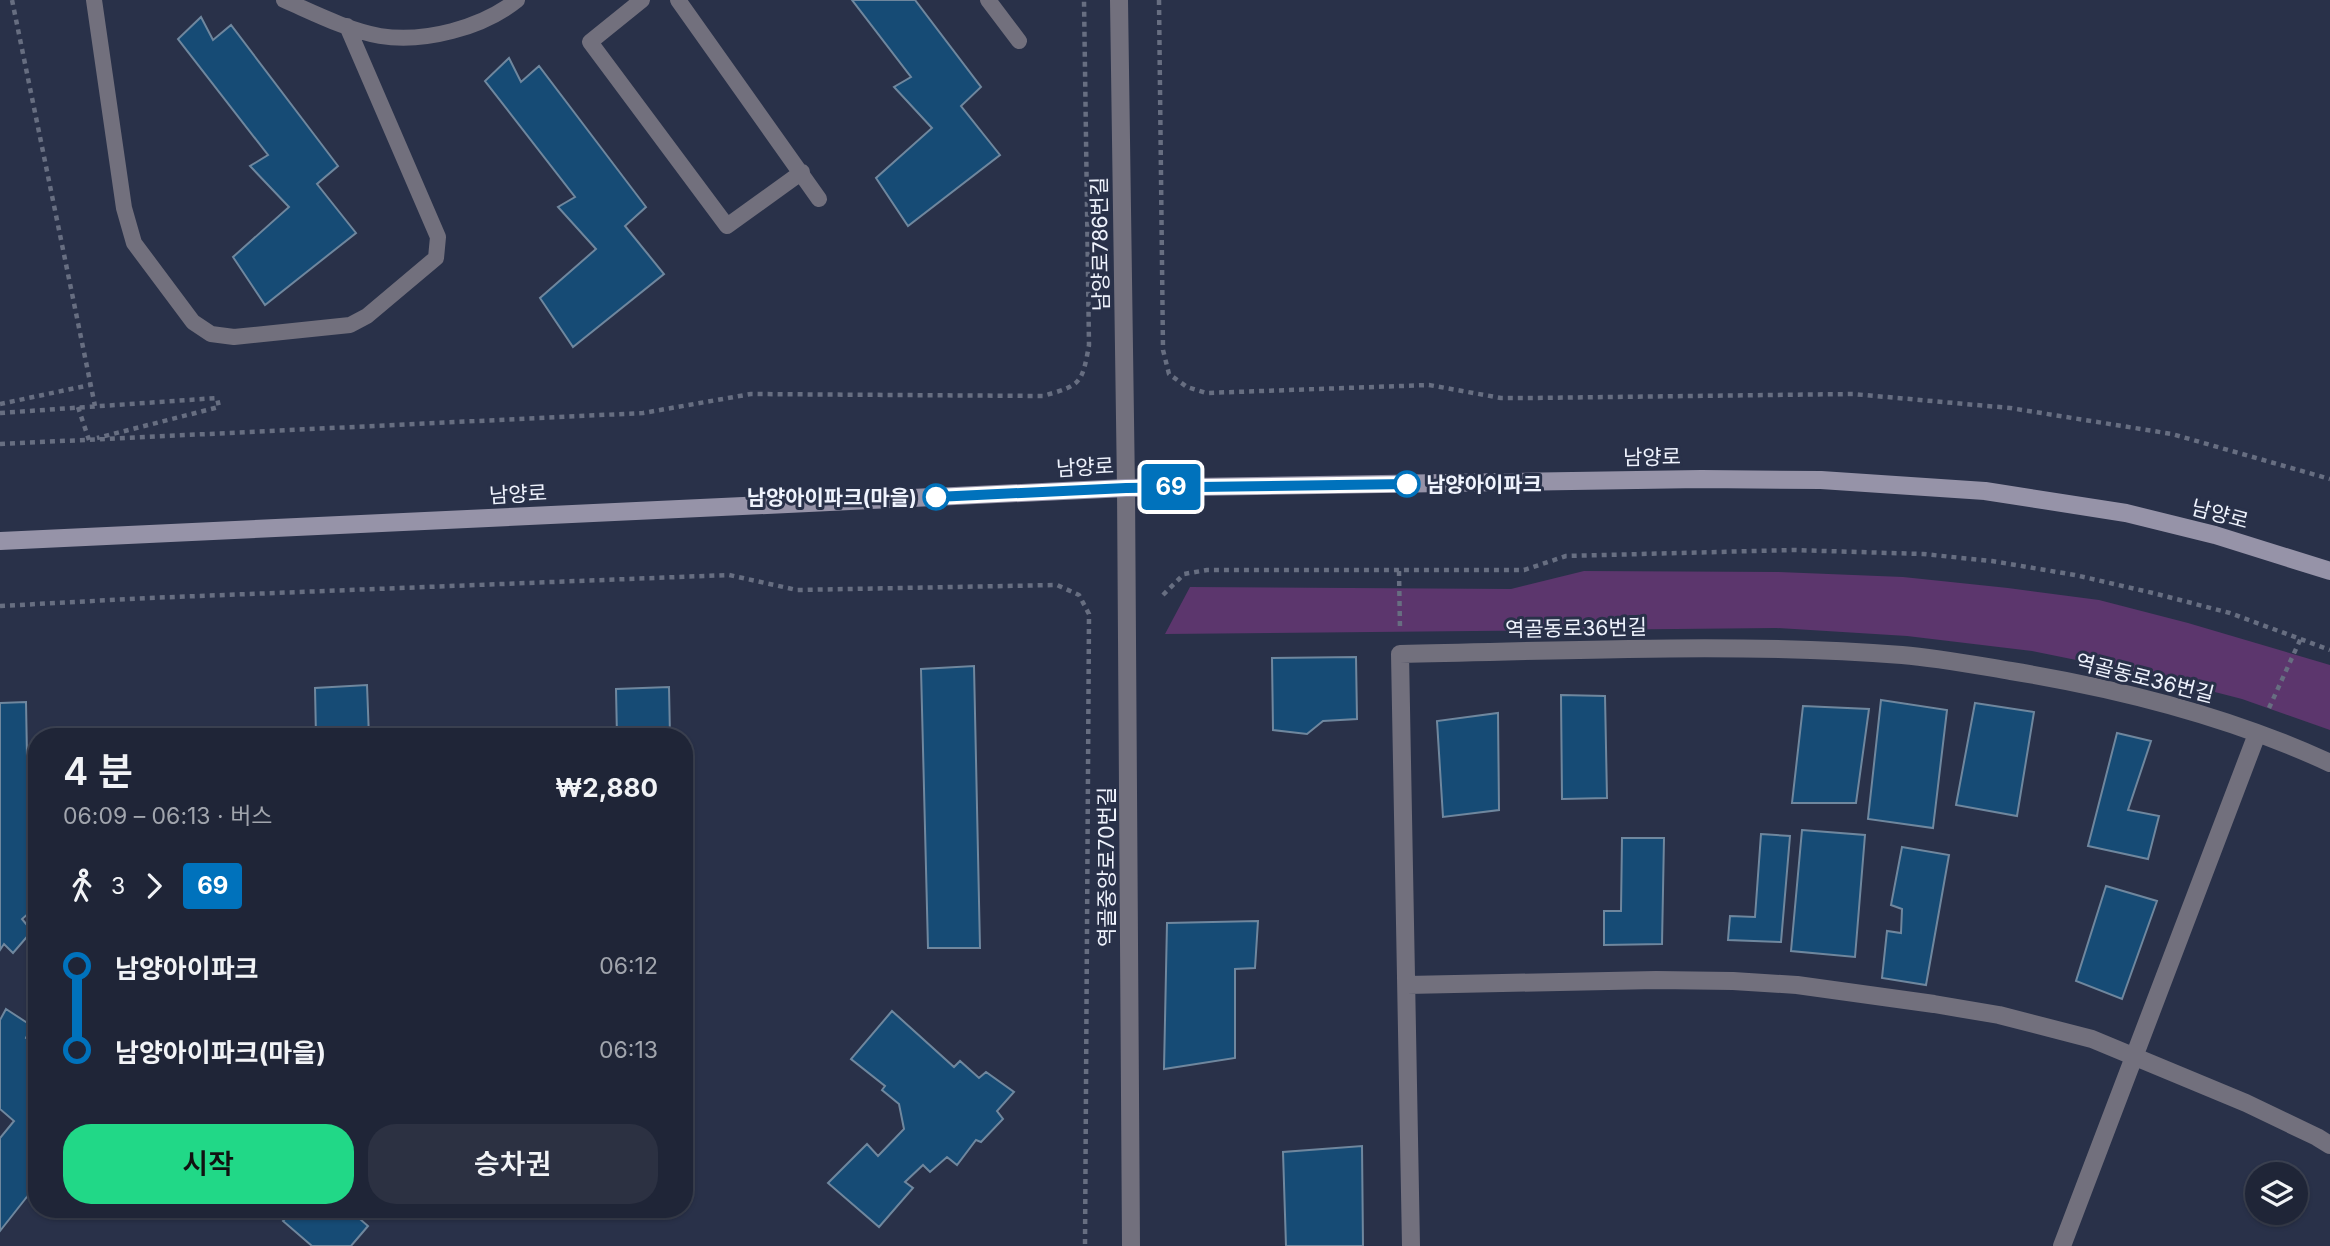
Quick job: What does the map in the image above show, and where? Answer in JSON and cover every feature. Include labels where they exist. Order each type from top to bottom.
[{"type":"main road","name":"남양로","points":[[0,541],[1126,488],[1701,479],[1821,480],[1984,491],[2126,513],[2215,535],[2330,571]]},
{"type":"street","name":"남양로786번길","points":[[1119,0],[1126,488]]},
{"type":"street","name":"역골중앙로70번길","points":[[1126,488],[1131,1246]]},
{"type":"street","name":"역골동로36번길","points":[[1400,654],[1765,649],[1904,655],[1964,663],[2151,698],[2257,734],[2330,763]]},
{"type":"street","points":[[1400,654],[1410,1246]]},
{"type":"street","points":[[2062,1246],[2257,734]]},
{"type":"street","points":[[1407,985],[1657,980],[1797,985],[1999,1015],[2092,1040],[2133,1056],[2246,1103],[2330,1145]]},
{"type":"lane","points":[[94,0],[124,208],[134,243],[192,322],[211,334],[234,337],[350,325],[367,316],[436,258],[438,237],[346,26]]},
{"type":"lane","points":[[284,0],[346,26],[380,36],[411,37],[475,25],[502,12],[517,0]]},
{"type":"lane","points":[[642,0],[590,42],[727,226],[802,172]]},
{"type":"lane","points":[[678,0],[819,199]]},
{"type":"lane","points":[[988,0],[1019,41]]},
{"type":"path","points":[[12,0],[95,406]]},
{"type":"path","points":[[0,444],[643,413],[751,394],[1043,396],[1072,387],[1084,373],[1089,345],[1084,0]]},
{"type":"path","points":[[1159,0],[1163,350],[1170,374],[1187,387],[1206,393],[1429,385],[1501,398],[1853,394],[2010,408],[2158,432],[2330,479]]},
{"type":"path","points":[[0,404],[90,385]]},
{"type":"path","points":[[0,413],[217,398],[219,407],[87,440]]},
{"type":"path","points":[[78,407],[87,440]]},
{"type":"path","points":[[1163,595],[1184,574],[1207,570],[1524,570],[1566,556],[1793,550],[1923,554],[2020,566],[2153,593],[2230,613],[2330,649]]},
{"type":"path","points":[[1399,571],[1400,654]]},
{"type":"path","points":[[0,606],[148,597],[729,575],[797,590],[1057,585],[1079,595],[1089,614],[1085,1246]]},
{"type":"path","points":[[2257,734],[2301,638]]},
{"type":"shaded area","points":[[1584,571],[1779,572],[1903,577],[2099,600],[2330,665],[2330,730],[2242,699],[2145,674],[2032,651],[1907,636],[1776,628],[1165,634],[1190,587],[1511,589]]},
{"type":"building","points":[[852,0],[915,0],[981,87],[961,106],[1000,155],[908,226],[876,178],[932,128],[894,87],[911,77]]},
{"type":"building","points":[[201,17],[213,40],[231,25],[338,166],[317,184],[356,233],[265,305],[233,257],[289,207],[250,166],[268,155],[178,39]]},
{"type":"building","points":[[509,58],[521,82],[539,66],[646,207],[625,226],[664,274],[573,347],[540,298],[596,249],[558,207],[575,197],[485,81]]},
{"type":"building","points":[[1356,657],[1357,719],[1323,721],[1307,734],[1273,730],[1272,658]]},
{"type":"building","points":[[974,666],[980,948],[928,948],[921,669]]},
{"type":"building","points":[[367,685],[369,728],[316,728],[315,688]]},
{"type":"building","points":[[669,687],[670,728],[617,728],[616,689]]},
{"type":"building","points":[[1561,695],[1605,696],[1607,798],[1562,799]]},
{"type":"building","points":[[1881,700],[1947,710],[1933,828],[1868,819]]},
{"type":"building","points":[[26,702],[28,914],[22,919],[28,926],[28,936],[13,953],[4,944],[0,950],[0,703]]},
{"type":"building","points":[[1975,703],[2034,712],[2017,816],[1956,805]]},
{"type":"building","points":[[1803,706],[1869,709],[1856,803],[1792,803]]},
{"type":"building","points":[[1498,713],[1499,810],[1443,817],[1437,721]]},
{"type":"building","points":[[2117,733],[2151,741],[2128,810],[2159,816],[2148,859],[2088,846]]},
{"type":"building","points":[[1802,830],[1865,835],[1855,957],[1791,951]]},
{"type":"building","points":[[1761,834],[1790,836],[1781,942],[1728,940],[1730,916],[1755,917]]},
{"type":"building","points":[[1622,838],[1664,838],[1662,944],[1604,945],[1604,911],[1621,911]]},
{"type":"building","points":[[1902,847],[1949,855],[1926,985],[1882,978],[1887,931],[1901,933],[1902,909],[1891,905]]},
{"type":"building","points":[[2106,886],[2157,901],[2122,999],[2076,981]]},
{"type":"building","points":[[1258,921],[1255,968],[1235,969],[1235,1058],[1164,1069],[1167,923]]},
{"type":"building","points":[[6,1009],[28,1023],[28,1195],[0,1231],[0,1138],[14,1121],[0,1109],[0,1020]]},
{"type":"building","points":[[892,1011],[954,1067],[960,1061],[979,1078],[986,1072],[1014,1092],[997,1111],[1003,1119],[981,1142],[976,1140],[957,1165],[947,1157],[930,1172],[923,1165],[905,1182],[913,1188],[879,1227],[828,1183],[867,1144],[878,1156],[904,1129],[899,1104],[882,1090],[885,1086],[851,1059]]},
{"type":"building","points":[[1362,1146],[1363,1246],[1286,1246],[1283,1152]]},
{"type":"building","points":[[286,1218],[363,1218],[361,1220],[368,1226],[351,1246],[312,1246],[283,1221]]},
{"type":"bus line","name":"69","points":[[936,497],[1126,488],[1407,484]]},
{"type":"place","name":"남양아이파크","points":[[1407,484]]},
{"type":"place","name":"남양아이파크(마을)","points":[[936,497]]}]
